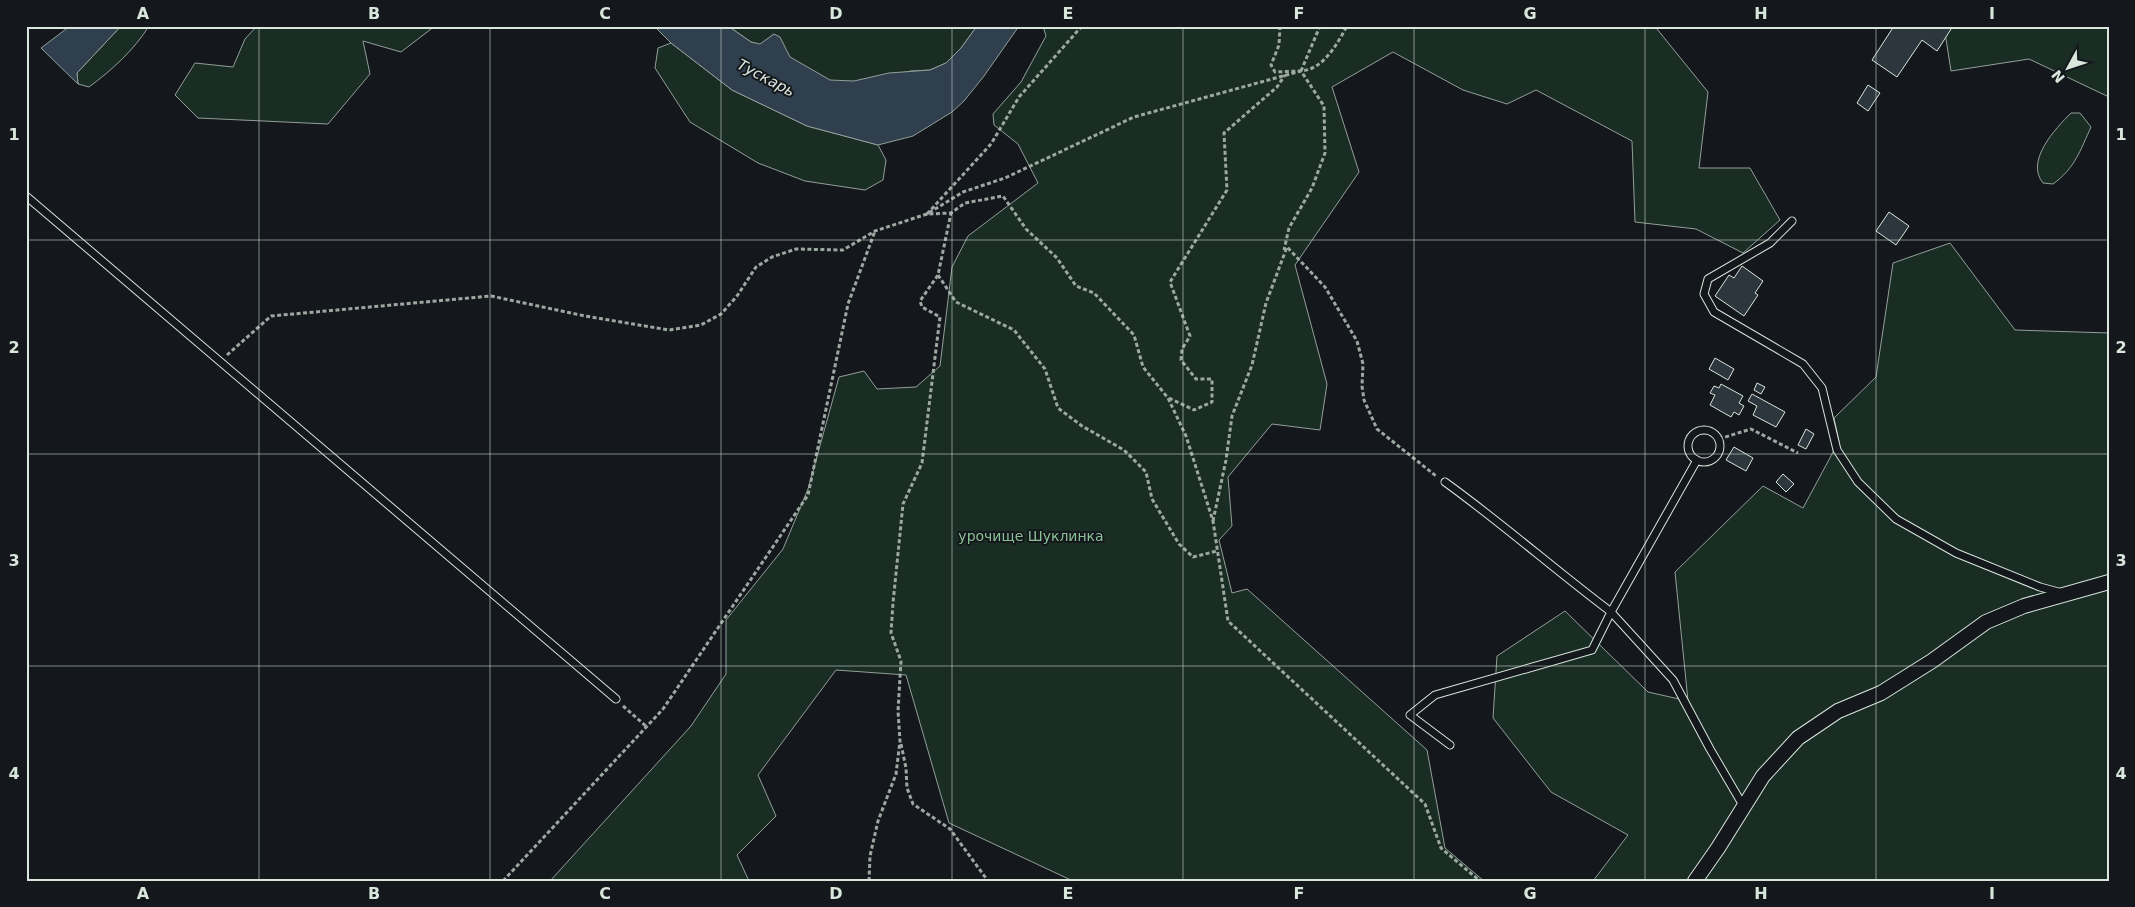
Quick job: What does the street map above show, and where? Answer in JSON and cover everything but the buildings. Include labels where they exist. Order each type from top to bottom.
[{"type":"street","points":[[1694,881],[1718,848],[1762,776],[1798,738],[1838,711],[1881,693],[1932,661],[1986,622],[2024,606],[2109,582]]},
{"type":"lane","points":[[26,196],[616,700]]},
{"type":"lane","points":[[1792,221],[1770,243],[1708,279],[1704,294],[1714,312],[1804,364],[1822,388],[1837,450],[1858,482],[1896,519],[1956,553],[2040,587],[2067,594]]},
{"type":"lane","points":[[1708,430],[1719,439],[1720,448],[1713,460],[1707,462],[1697,460],[1689,452],[1690,438],[1695,433],[1708,430]]},
{"type":"lane","points":[[1450,744],[1410,715],[1434,695],[1592,650],[1611,612],[1697,460]]},
{"type":"lane","points":[[1445,482],[1480,507],[1561,575],[1611,612],[1673,680],[1744,807]]},
{"type":"path","points":[[927,214],[991,144],[1019,97],[1082,26]]},
{"type":"path","points":[[1280,26],[1278,44],[1270,65],[1275,72],[1310,70],[1323,61],[1347,26]]},
{"type":"path","points":[[1301,71],[1320,26]]},
{"type":"path","points":[[927,214],[963,192],[1005,178],[1134,117],[1301,71]]},
{"type":"path","points":[[1213,521],[1226,460],[1232,416],[1252,365],[1266,303],[1282,258],[1290,228],[1312,188],[1325,153],[1324,106],[1301,71]]},
{"type":"path","points":[[1168,398],[1194,410],[1212,402],[1212,379],[1196,378],[1181,360],[1182,349],[1190,336],[1170,282],[1227,190],[1224,133],[1277,87],[1285,75]]},
{"type":"path","points":[[220,361],[271,316],[492,296],[585,316],[669,330],[701,325],[721,314],[737,296],[756,267],[772,257],[796,250],[843,250],[875,231],[927,214],[950,212],[965,202],[1003,196],[1026,229],[1057,258],[1076,286],[1094,293],[1134,335],[1143,367],[1168,398],[1186,436],[1213,521],[1228,621],[1425,804],[1441,848],[1480,881]]},
{"type":"path","points":[[950,212],[938,274],[920,301],[922,307],[940,317],[922,463],[903,504],[892,603],[891,634],[901,661],[898,711],[907,788],[914,804],[950,829],[988,881]]},
{"type":"path","points":[[503,881],[663,710],[808,495],[848,304],[875,231]]},
{"type":"path","points":[[1282,258],[1288,247],[1325,287],[1357,341],[1364,364],[1362,386],[1364,400],[1377,429],[1445,482]]},
{"type":"path","points":[[938,274],[956,302],[1014,330],[1045,369],[1058,408],[1082,426],[1124,450],[1146,472],[1152,500],[1179,544],[1194,556],[1217,551]]},
{"type":"path","points":[[1719,439],[1751,429],[1798,453]]},
{"type":"path","points":[[616,700],[647,727]]},
{"type":"path","points":[[869,881],[870,856],[878,821],[896,774],[900,741]]},
{"type":"green space","points":[[121,26],[149,26],[122,59],[106,74],[89,87],[78,84],[77,73]]},
{"type":"green space","points":[[257,26],[435,26],[401,52],[363,41],[370,74],[328,124],[198,118],[175,95],[195,63],[233,67],[245,39]]},
{"type":"green space","points":[[728,26],[977,26],[961,48],[946,63],[930,70],[911,71],[835,86],[794,71],[774,34],[760,45],[751,42]]},
{"type":"green space","name":"урочище Шуклинка","points":[[1043,26],[1657,26],[1657,29],[1708,92],[1699,168],[1750,168],[1780,220],[1743,253],[1696,229],[1635,222],[1632,141],[1536,90],[1507,104],[1463,90],[1393,52],[1332,87],[1359,172],[1295,265],[1327,384],[1320,430],[1272,424],[1228,477],[1232,526],[1219,540],[1232,593],[1247,589],[1427,750],[1445,848],[1484,881],[1073,881],[949,823],[906,675],[836,670],[758,775],[776,816],[737,855],[749,881],[550,881],[691,726],[726,674],[726,620],[783,549],[808,489],[839,377],[864,371],[877,389],[916,387],[940,366],[952,267],[968,236],[1038,183],[1018,144],[994,125],[993,114],[1021,82],[1046,36]]},
{"type":"green space","points":[[1944,26],[2109,26],[2109,97],[2029,59],[1951,71]]},
{"type":"green space","points":[[671,43],[732,90],[807,126],[878,145],[886,160],[883,180],[865,190],[805,181],[758,163],[690,122],[655,68],[658,48]]},
{"type":"green space","points":[[2071,113],[2080,113],[2091,127],[2080,151],[2067,172],[2053,184],[2043,183],[2038,174],[2040,155],[2050,136]]},
{"type":"green space","points":[[1950,243],[2015,330],[2109,333],[2109,881],[1593,881],[1628,835],[1551,792],[1493,718],[1497,656],[1565,611],[1648,692],[1688,701],[1675,572],[1763,486],[1803,508],[1839,441],[1834,418],[1876,377],[1893,263]]},
{"type":"water","points":[[70,26],[121,26],[77,73],[78,84],[41,48]]},
{"type":"water","name":"Тускарь","points":[[654,26],[728,26],[751,42],[760,44],[774,34],[780,37],[790,57],[830,80],[854,81],[889,73],[930,70],[946,63],[961,48],[977,26],[1019,26],[984,76],[964,101],[952,112],[913,136],[878,145],[807,126],[732,90],[671,43]]}]
